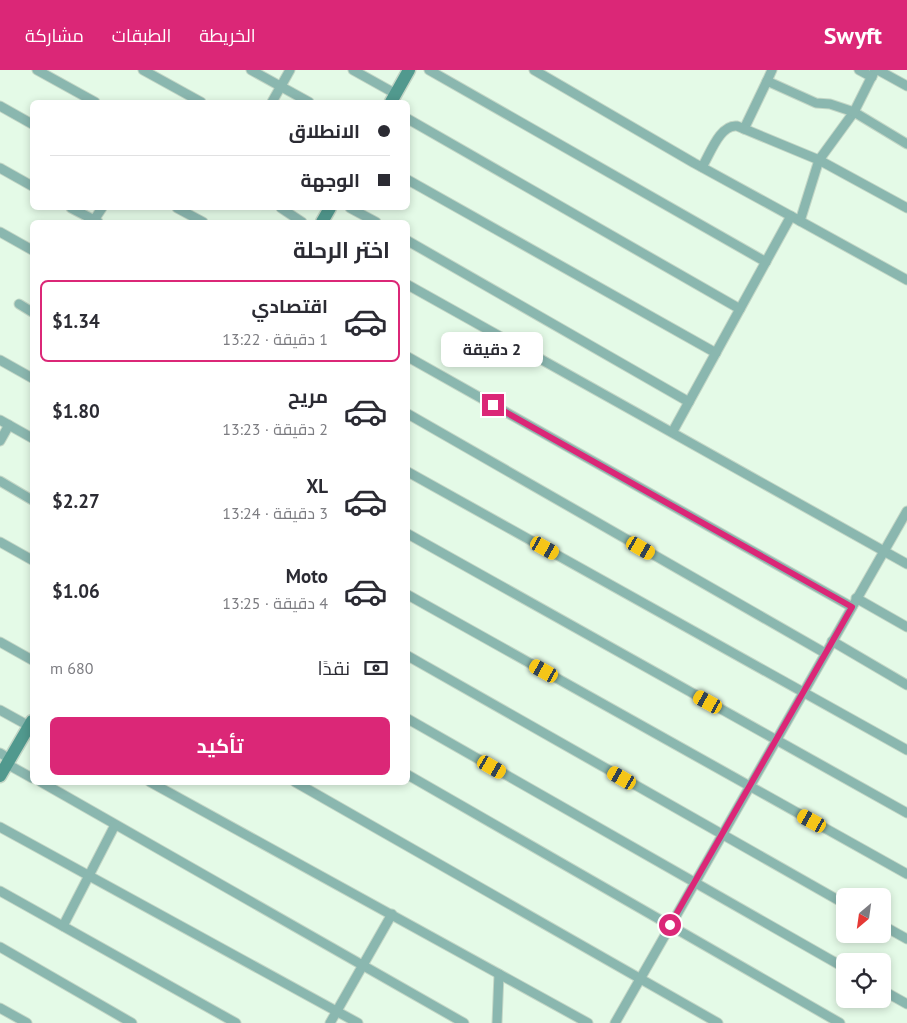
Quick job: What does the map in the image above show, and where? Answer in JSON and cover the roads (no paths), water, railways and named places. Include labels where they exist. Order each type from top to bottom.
[{"type":"street","points":[[37,70],[91,100]]},
{"type":"street","points":[[143,70],[197,100]]},
{"type":"street","points":[[251,70],[305,100]]},
{"type":"street","points":[[273,100],[290,70]]},
{"type":"street","points":[[353,70],[393,98],[409,70]]},
{"type":"street","points":[[429,70],[766,262]]},
{"type":"street","points":[[534,70],[702,167],[907,280]]},
{"type":"street","points":[[744,129],[772,70]]},
{"type":"street","points":[[859,70],[875,72],[907,86]]},
{"type":"street","points":[[800,221],[819,160],[854,112],[875,72]]},
{"type":"street","points":[[767,80],[816,103],[837,106],[854,112],[907,144]]},
{"type":"street","points":[[0,106],[30,123]]},
{"type":"street","points":[[410,120],[740,309]]},
{"type":"street","points":[[702,167],[728,127],[732,125],[819,160],[907,208]]},
{"type":"street","points":[[0,168],[30,185]]},
{"type":"street","points":[[410,181],[716,353]]},
{"type":"street","points":[[75,210],[94,220]]},
{"type":"street","points":[[181,210],[199,220]]},
{"type":"street","points":[[284,210],[299,220]]},
{"type":"street","points":[[354,210],[372,220]]},
{"type":"street","points":[[673,431],[791,216]]},
{"type":"street","points":[[0,232],[30,249]]},
{"type":"street","points":[[410,242],[689,402]]},
{"type":"street","points":[[410,286],[673,431],[907,564]]},
{"type":"street","points":[[19,304],[30,311]]},
{"type":"street","points":[[410,358],[852,607]]},
{"type":"street","points":[[0,360],[30,377]]},
{"type":"street","points":[[410,415],[825,653]]},
{"type":"street","points":[[0,420],[30,437]]},
{"type":"street","points":[[0,441],[9,425]]},
{"type":"street","points":[[410,473],[907,750]]},
{"type":"street","points":[[0,481],[30,499]]},
{"type":"street","points":[[615,1023],[775,739],[907,511]]},
{"type":"street","points":[[410,535],[907,813]]},
{"type":"street","points":[[0,542],[30,559]]},
{"type":"street","points":[[410,596],[907,874]]},
{"type":"street","points":[[856,598],[907,627]]},
{"type":"street","points":[[832,641],[907,685]]},
{"type":"street","points":[[0,642],[30,659]]},
{"type":"street","points":[[410,657],[836,899]]},
{"type":"street","points":[[0,710],[30,724]]},
{"type":"street","points":[[410,720],[836,963]]},
{"type":"street","points":[[0,776],[6,759],[30,725]]},
{"type":"street","points":[[6,759],[30,777]]},
{"type":"street","points":[[410,775],[840,1023]]},
{"type":"street","points":[[46,785],[464,1023]]},
{"type":"street","points":[[156,785],[588,1023]]},
{"type":"street","points":[[301,785],[718,1023]]},
{"type":"street","points":[[63,926],[115,825]]},
{"type":"street","points":[[0,827],[358,1023]]},
{"type":"street","points":[[0,891],[236,1023]]},
{"type":"street","points":[[330,1023],[392,914]]},
{"type":"street","points":[[891,930],[907,939]]},
{"type":"street","points":[[0,947],[132,1023]]},
{"type":"street","points":[[498,1023],[499,974]]},
{"type":"street","points":[[891,995],[907,1004]]},
{"type":"street","points":[[0,1008],[27,1023]]}]
